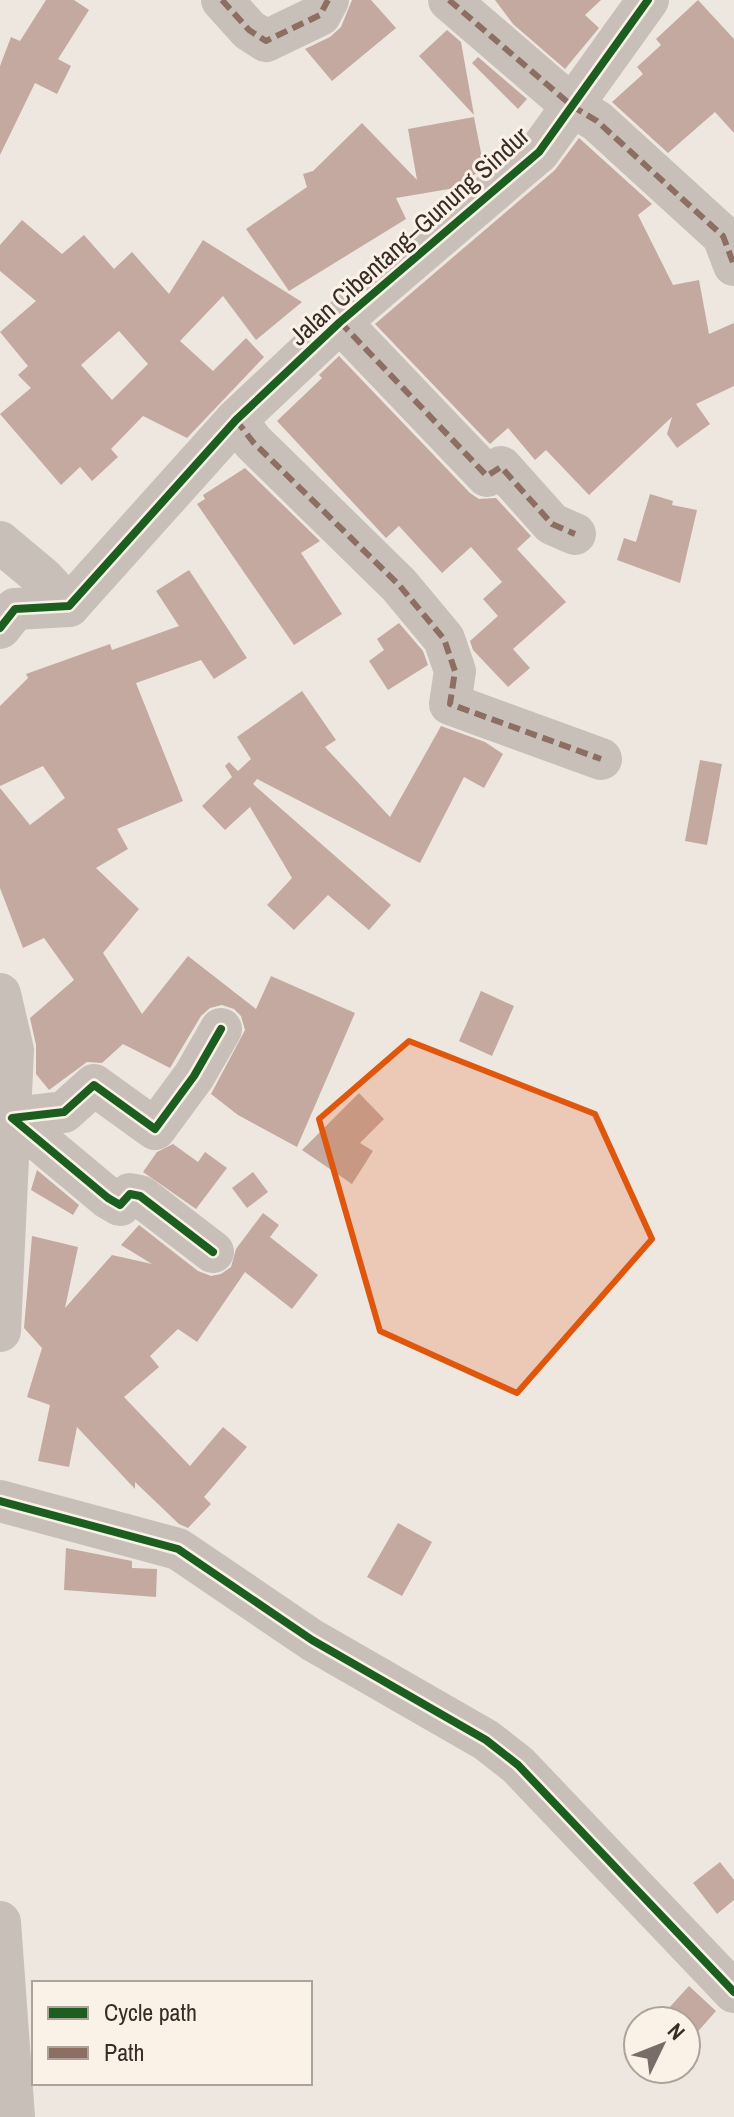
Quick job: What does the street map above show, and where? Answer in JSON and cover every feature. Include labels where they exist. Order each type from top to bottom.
[{"type":"street","points":[[222,0],[249,30],[266,41],[320,15],[328,0]]},
{"type":"street","points":[[449,0],[572,106],[597,121],[723,236],[734,265]]},
{"type":"street","name":"Jalan Cibentang–Gunung Sindur","points":[[69,606],[236,420],[340,322],[539,152],[648,0]]},
{"type":"street","points":[[340,322],[487,476],[501,467],[552,524],[575,534]]},
{"type":"street","points":[[236,420],[253,442],[399,585],[444,639],[455,671],[450,704],[601,759]]},
{"type":"street","points":[[0,542],[43,578],[69,606]]},
{"type":"street","points":[[5,616],[69,606]]},
{"type":"street","points":[[0,994],[13,1050],[0,1331]]},
{"type":"street","points":[[12,1118],[64,1112],[94,1085],[155,1129],[194,1076],[221,1029]]},
{"type":"street","points":[[12,1118],[108,1198],[120,1205],[130,1194],[140,1196],[213,1252]]},
{"type":"street","points":[[0,1501],[178,1549],[312,1640],[486,1740],[518,1765],[734,1992]]},
{"type":"street","points":[[0,1922],[14,2117]]},
{"type":"highlighted area","points":[[409,1041],[595,1114],[652,1239],[517,1393],[380,1331],[319,1119]]},
{"type":"building","points":[[46,0],[74,0],[89,10],[58,59],[71,66],[57,94],[35,83],[0,155],[0,66],[11,37],[20,41]]},
{"type":"building","points":[[352,0],[371,0],[396,28],[332,81],[305,49],[330,37],[341,27]]},
{"type":"building","points":[[495,0],[601,0],[585,15],[599,28],[565,69],[513,24]]},
{"type":"building","points":[[698,0],[734,39],[734,133],[715,112],[668,153],[612,102],[643,74],[637,67],[661,45],[656,39]]},
{"type":"building","points":[[447,30],[461,42],[474,115],[419,56]]},
{"type":"building","points":[[478,57],[527,99],[518,109],[472,63]]},
{"type":"building","points":[[474,117],[484,168],[455,188],[396,198],[406,219],[289,291],[246,229],[307,187],[303,174],[313,171],[362,123],[417,180],[408,129]]},
{"type":"building","points":[[579,138],[652,204],[638,215],[673,285],[699,280],[709,334],[734,323],[734,386],[696,404],[710,424],[677,448],[667,434],[672,417],[589,495],[546,450],[535,460],[508,428],[490,444],[375,324],[555,170]]},
{"type":"building","points":[[22,220],[62,254],[84,235],[114,269],[132,252],[169,294],[203,240],[302,302],[256,340],[223,296],[180,341],[213,371],[246,338],[264,357],[187,438],[143,416],[111,449],[118,457],[92,481],[80,467],[61,485],[0,414],[31,388],[18,375],[28,366],[0,332],[36,301],[0,271],[0,245]],"holes":[[[119,331],[148,364],[112,400],[81,365]]]},
{"type":"building","points":[[339,356],[470,493],[479,499],[496,498],[531,536],[517,549],[566,602],[513,649],[530,668],[508,687],[473,650],[470,641],[498,616],[483,599],[502,582],[471,547],[442,573],[399,526],[386,538],[277,421],[322,378],[319,375]]},
{"type":"building","points":[[245,468],[320,541],[301,553],[342,614],[294,645],[197,504],[205,499],[203,495]]},
{"type":"building","points":[[650,494],[673,501],[672,505],[697,510],[680,583],[617,560],[624,538],[636,542]]},
{"type":"building","points":[[189,570],[247,658],[214,679],[201,660],[136,683],[183,801],[117,829],[128,849],[96,868],[139,909],[103,953],[142,1014],[188,956],[256,1009],[271,976],[355,1013],[297,1147],[238,1115],[211,1094],[245,1030],[241,1016],[234,1009],[222,1005],[210,1008],[201,1016],[170,1068],[123,1044],[102,1063],[87,1062],[49,1090],[36,1074],[36,1045],[30,1018],[74,980],[44,938],[23,948],[0,888],[0,788],[30,825],[65,798],[43,766],[0,786],[0,706],[28,678],[26,674],[110,644],[112,650],[179,626],[156,591]]},
{"type":"building","points":[[399,623],[423,651],[428,665],[388,690],[369,661],[384,650],[377,639]]},
{"type":"building","points":[[302,691],[336,740],[325,747],[390,817],[441,726],[485,742],[503,754],[484,788],[464,777],[420,863],[257,779],[253,784],[391,905],[369,930],[328,895],[294,930],[267,905],[292,878],[250,807],[225,830],[202,806],[232,777],[225,766],[229,762],[238,771],[251,759],[237,737]]},
{"type":"building","points":[[700,760],[722,764],[707,845],[685,841]]},
{"type":"building","points":[[481,991],[514,1006],[492,1056],[459,1041]]},
{"type":"building","points":[[359,1093],[384,1119],[360,1143],[373,1151],[352,1184],[302,1150]]},
{"type":"building","points":[[173,1144],[198,1162],[205,1152],[227,1168],[196,1209],[143,1172],[157,1152]]},
{"type":"building","points":[[37,1170],[79,1205],[73,1215],[31,1190]]},
{"type":"building","points":[[253,1172],[268,1192],[247,1208],[232,1188]]},
{"type":"building","points":[[263,1213],[279,1225],[270,1237],[318,1275],[292,1309],[245,1272],[197,1342],[178,1329],[150,1356],[159,1367],[124,1397],[190,1466],[223,1427],[247,1447],[204,1497],[211,1504],[188,1528],[179,1524],[135,1482],[135,1489],[77,1427],[69,1467],[38,1461],[50,1405],[27,1397],[42,1348],[24,1328],[32,1236],[78,1247],[65,1308],[112,1255],[152,1264],[121,1245],[139,1225],[198,1271],[211,1276],[231,1267],[236,1249]]},
{"type":"building","points":[[398,1523],[432,1542],[402,1596],[367,1577]]},
{"type":"building","points":[[66,1548],[132,1561],[132,1568],[157,1569],[156,1597],[64,1590]]},
{"type":"building","points":[[720,1862],[734,1880],[734,1900],[717,1914],[693,1883]]},
{"type":"building","points":[[689,1986],[716,2011],[702,2027],[702,2005],[672,2005]]},
{"type":"marked path","points":[[222,0],[249,30],[266,41],[320,15],[328,0]]},
{"type":"marked path","points":[[449,0],[572,106],[597,121],[723,236],[734,265]]},
{"type":"marked path","points":[[340,322],[487,476],[501,467],[552,524],[575,534]]},
{"type":"marked path","points":[[236,420],[253,442],[399,585],[444,639],[455,671],[450,704],[601,759]]},
{"type":"cycle path","points":[[0,628],[15,609],[69,606],[236,420],[340,322],[539,152],[648,0]]},
{"type":"cycle path","points":[[213,1252],[140,1196],[130,1194],[120,1205],[108,1198],[12,1118],[64,1112],[94,1085],[155,1129],[194,1076],[221,1029]]},
{"type":"cycle path","points":[[0,1501],[178,1549],[312,1640],[486,1740],[518,1765],[734,1992]]}]
